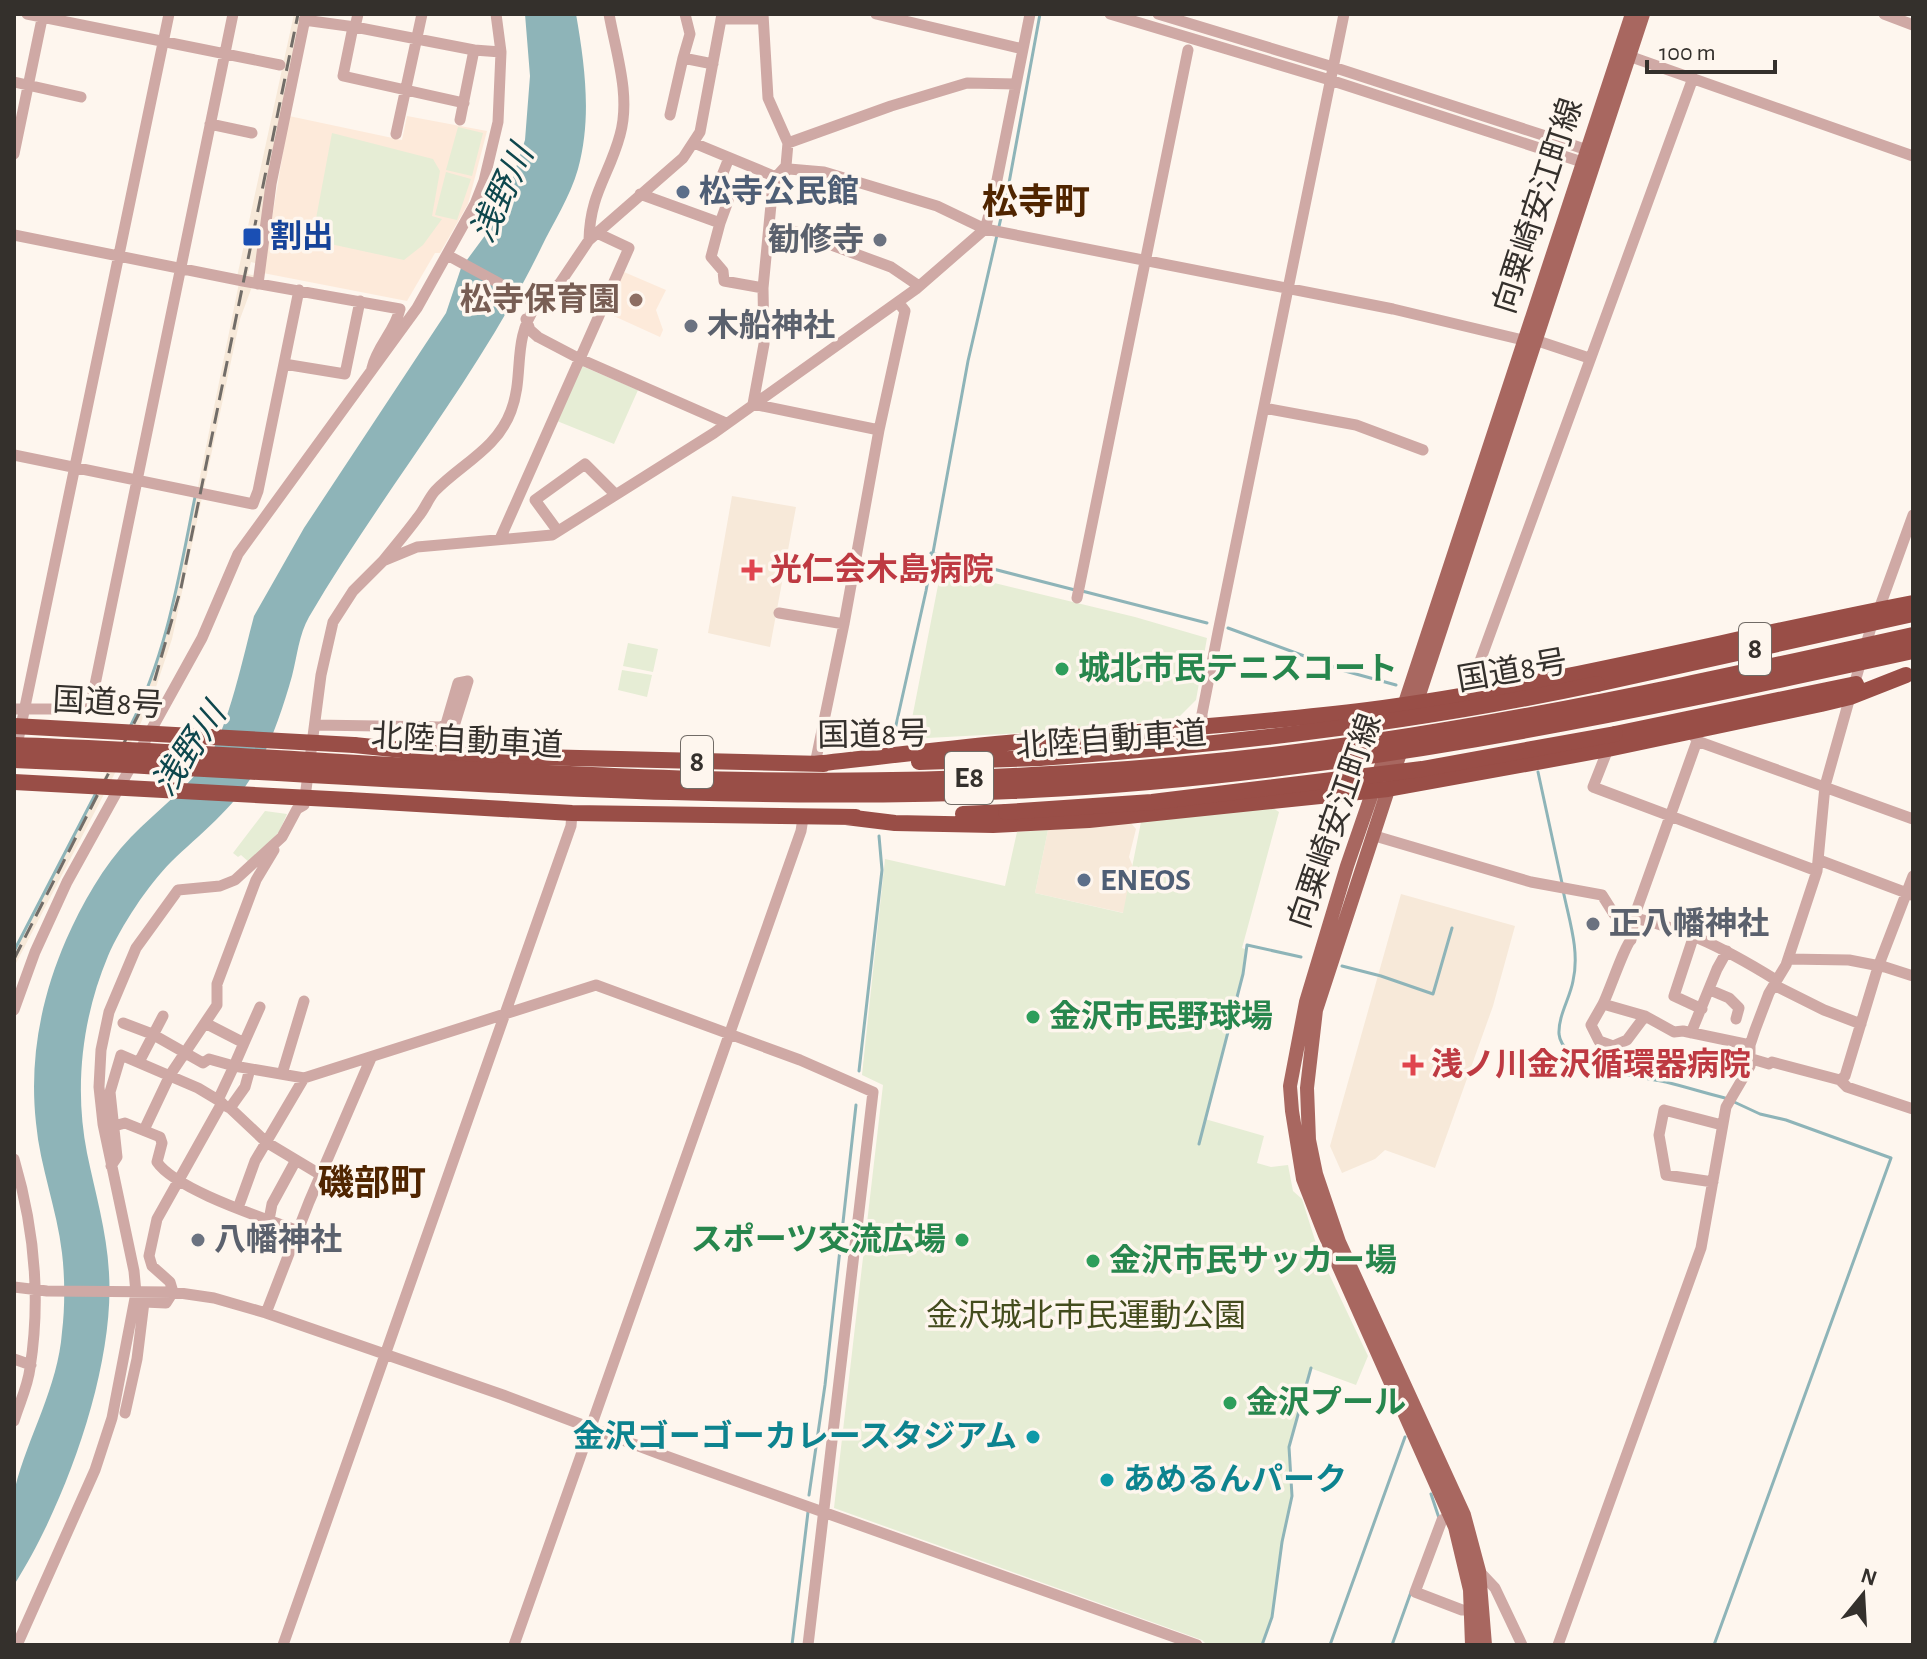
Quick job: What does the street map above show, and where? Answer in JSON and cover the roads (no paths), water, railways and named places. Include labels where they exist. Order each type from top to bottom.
[{"type":"highway","points":[[815,764],[1006,743],[1202,728],[1411,703],[1876,617],[1913,603]]},
{"type":"highway","name":"国道8号","points":[[14,726],[354,745],[451,755],[815,764],[1039,758],[1201,746],[1387,721],[1597,684],[1876,617],[1913,614]]},
{"type":"highway","points":[[1775,666],[1913,628]]},
{"type":"highway","name":"北陸自動車道","points":[[14,745],[646,777],[848,781],[1030,776],[1332,748],[1550,712],[1913,635]]},
{"type":"highway","name":"北陸自動車道","points":[[14,759],[633,791],[948,794],[1128,784],[1334,762],[1450,745],[1732,691],[1913,651]]},
{"type":"highway","points":[[1732,691],[1913,659]]},
{"type":"highway","points":[[846,817],[895,823],[993,825],[1064,821],[1388,789],[1611,742],[1694,737],[1911,677]]},
{"type":"highway","name":"8","points":[[14,782],[572,813],[803,818],[1006,812],[1152,802],[1611,742],[1852,691]]},
{"type":"main road","name":"向粟崎安江町線","points":[[1624,54],[1632,14]]},
{"type":"main road","name":"向粟崎安江町線","points":[[1485,1645],[1479,1571],[1453,1490],[1309,1176],[1307,1116],[1312,1035],[1326,977],[1375,836],[1411,703],[1588,157],[1624,54],[1643,14]]},
{"type":"main road","name":"向粟崎安江町線","points":[[1411,703],[1371,791],[1313,976],[1290,1086],[1292,1111],[1309,1176],[1342,1278],[1451,1515],[1462,1554],[1471,1610],[1472,1645]]},
{"type":"street","points":[[27,14],[280,65]]},
{"type":"street","points":[[14,759],[19,709],[75,467],[169,14]]},
{"type":"street","points":[[19,709],[90,709],[233,14]]},
{"type":"street","points":[[358,14],[343,76],[464,103]]},
{"type":"street","points":[[396,134],[422,14]]},
{"type":"street","points":[[14,1010],[35,952],[67,882],[202,638],[238,554],[454,259],[492,151],[502,87],[496,14]]},
{"type":"street","points":[[593,237],[593,201],[620,135],[625,99],[609,14]]},
{"type":"street","points":[[670,115],[690,34],[685,14]]},
{"type":"street","points":[[878,14],[1023,49]]},
{"type":"street","points":[[992,230],[993,200],[1030,14]]},
{"type":"street","points":[[1110,14],[1588,157]]},
{"type":"street","points":[[1158,14],[1333,67],[1588,157]]},
{"type":"street","points":[[1202,728],[1218,632],[1344,14]]},
{"type":"street","points":[[1884,14],[1913,25]]},
{"type":"street","points":[[14,154],[43,16]]},
{"type":"street","points":[[144,1130],[170,1075],[217,1005],[217,984],[256,880],[297,809],[304,805],[321,675],[333,622],[353,591],[383,561],[421,515],[435,492],[494,440],[511,411],[526,319],[537,304],[560,283],[593,237],[683,158],[694,143],[700,132],[722,17],[763,16],[768,98],[788,143],[786,166],[776,177],[769,227],[763,288],[764,344],[753,404]]},
{"type":"street","points":[[258,284],[271,184],[305,17],[474,50],[501,52]]},
{"type":"street","points":[[460,120],[474,50]]},
{"type":"street","points":[[1078,593],[1188,50]]},
{"type":"street","points":[[1624,54],[1913,156]]},
{"type":"street","points":[[683,58],[713,64]]},
{"type":"street","points":[[1468,694],[1693,78]]},
{"type":"street","points":[[14,82],[81,97]]},
{"type":"street","points":[[788,143],[967,83],[1016,84]]},
{"type":"street","points":[[210,124],[252,133]]},
{"type":"street","points":[[694,143],[776,177]]},
{"type":"street","points":[[729,158],[715,193],[728,201],[711,257],[723,271],[724,281],[763,288]]},
{"type":"street","points":[[776,177],[789,169],[824,172],[937,206],[992,230],[1393,309],[1529,340],[1589,358]]},
{"type":"street","points":[[640,194],[720,223]]},
{"type":"street","points":[[769,227],[796,232],[891,267],[919,286]]},
{"type":"street","points":[[383,561],[417,547],[552,535],[726,423],[898,302],[992,230]]},
{"type":"street","points":[[14,235],[400,309],[398,318],[375,354],[371,374]]},
{"type":"street","points":[[500,539],[629,248],[593,237]]},
{"type":"street","points":[[454,259],[537,304]]},
{"type":"street","points":[[14,455],[253,504],[299,290]]},
{"type":"street","points":[[284,364],[345,374],[360,301]]},
{"type":"street","points":[[815,764],[905,311],[898,302]]},
{"type":"street","points":[[526,319],[530,330],[538,337],[580,359],[726,423]]},
{"type":"street","points":[[753,404],[879,430]]},
{"type":"street","points":[[1264,408],[1356,425],[1423,450]]},
{"type":"street","points":[[557,530],[535,500],[585,464],[615,494]]},
{"type":"street","points":[[1558,1645],[1701,1248],[1722,1125],[1729,1102],[1752,1059],[1750,1045],[1769,993],[1788,959],[1818,865],[1825,786],[1876,617],[1913,515]]},
{"type":"street","points":[[779,613],[844,624]]},
{"type":"street","points":[[315,725],[441,727],[446,724],[458,683],[468,681],[454,726],[451,755]]},
{"type":"street","points":[[1645,1016],[1627,1040],[1613,1046],[1599,1041],[1591,1025],[1620,969],[1626,944],[1631,940],[1634,917],[1671,817],[1694,737],[1913,819]]},
{"type":"street","points":[[1611,742],[1593,787],[1671,817],[1910,894]]},
{"type":"street","points":[[283,1645],[571,826],[572,813]]},
{"type":"street","points":[[514,1645],[801,831],[803,818]]},
{"type":"street","points":[[1375,836],[1562,889],[1602,895],[1614,914],[1675,927],[1727,951],[1776,980]]},
{"type":"street","points":[[17,1645],[95,1470],[112,1418],[134,1271],[100,1102],[101,1050],[109,1012],[136,948],[178,890],[220,886],[235,880],[282,837]]},
{"type":"street","points":[[1840,1080],[1845,1076],[1878,967],[1910,894],[1913,876]]},
{"type":"street","points":[[1694,935],[1674,996],[1702,1009]]},
{"type":"street","points":[[1691,1033],[1727,951]]},
{"type":"street","points":[[1788,959],[1849,960],[1913,976]]},
{"type":"street","points":[[1776,980],[1776,986],[1861,1024]]},
{"type":"street","points":[[123,1023],[152,1034],[203,1063],[209,1059],[304,1078],[596,985],[800,1060],[873,1092],[808,1645]]},
{"type":"street","points":[[1710,990],[1729,998],[1739,1008],[1736,1019]]},
{"type":"street","points":[[282,1074],[304,1001]]},
{"type":"street","points":[[1603,1004],[1645,1016],[1674,1032],[1750,1045]]},
{"type":"street","points":[[125,1413],[137,1359],[144,1302],[166,1303],[173,1292],[170,1282],[152,1266],[149,1256],[157,1219],[223,1104],[234,1066],[260,1007]]},
{"type":"street","points":[[134,1060],[163,1016]]},
{"type":"street","points":[[205,1023],[244,1043]]},
{"type":"street","points":[[111,1166],[117,1157],[110,1092],[121,1055],[170,1075],[223,1104],[266,1142],[321,1175]]},
{"type":"street","points":[[266,1313],[371,1058]]},
{"type":"street","points":[[1752,1059],[1840,1080],[1847,1087],[1913,1109]]},
{"type":"street","points":[[223,1104],[245,1087],[250,1069]]},
{"type":"street","points":[[238,1208],[255,1161],[304,1078]]},
{"type":"street","points":[[1713,1182],[1666,1175],[1659,1135],[1664,1110],[1722,1125]]},
{"type":"street","points":[[114,1126],[125,1123],[160,1137],[162,1143],[157,1162],[162,1169],[213,1198],[298,1231]]},
{"type":"street","points":[[269,1220],[272,1204],[296,1160]]},
{"type":"street","points":[[14,1421],[31,1365],[41,1291],[15,1166]]},
{"type":"street","points":[[14,1287],[41,1291],[173,1292],[214,1298],[266,1313],[1197,1645]]},
{"type":"street","points":[[14,1359],[31,1365]]},
{"type":"street","points":[[1451,1515],[1442,1520],[1415,1592],[1462,1610],[1471,1610]]},
{"type":"street","points":[[1479,1571],[1495,1588],[1522,1645]]},
{"type":"water","points":[[525,14],[576,14],[586,111],[582,150],[571,190],[488,343],[309,617],[281,713],[254,773],[226,810],[162,871],[144,894],[113,944],[99,980],[83,1053],[81,1103],[87,1153],[108,1258],[109,1310],[104,1351],[83,1435],[68,1476],[33,1553],[14,1585],[13,1497],[55,1372],[64,1313],[62,1253],[38,1139],[34,1099],[39,1029],[57,962],[72,926],[102,873],[131,837],[199,771],[215,747],[254,616],[304,528],[446,313],[461,268],[492,226],[509,189],[525,140],[530,76]]},
{"type":"waterway","points":[[892,743],[926,591],[968,361],[1009,183],[1040,14]]},
{"type":"waterway","points":[[130,727],[163,643],[195,497]]},
{"type":"waterway","points":[[931,553],[1075,590]]},
{"type":"waterway","points":[[1082,591],[1207,623]]},
{"type":"waterway","points":[[1228,628],[1345,671],[1396,685]]},
{"type":"waterway","points":[[1538,772],[1562,883]]},
{"type":"waterway","points":[[14,951],[97,791]]},
{"type":"waterway","points":[[859,1071],[882,870],[879,836]]},
{"type":"waterway","points":[[1563,890],[1575,958],[1573,981],[1559,1027],[1563,1045],[1573,1055],[1604,1068],[1725,1098]]},
{"type":"waterway","points":[[1342,966],[1433,994],[1452,928]]},
{"type":"waterway","points":[[1199,1144],[1243,974],[1247,945],[1301,957]]},
{"type":"waterway","points":[[1714,1645],[1891,1158],[1786,1120],[1760,1114],[1732,1101]]},
{"type":"waterway","points":[[809,1495],[825,1385],[856,1105]]},
{"type":"waterway","points":[[1262,1645],[1272,1617],[1292,1496],[1289,1447],[1311,1368]]},
{"type":"waterway","points":[[1330,1645],[1405,1437]]},
{"type":"waterway","points":[[1431,1494],[1439,1518]]},
{"type":"waterway","points":[[792,1645],[808,1512]]},
{"type":"waterway","points":[[1392,1645],[1411,1592]]},
{"type":"railway","points":[[14,959],[153,686],[181,588],[298,14]]},
{"type":"place","name":"松寺公民館","points":[[683,192]]},
{"type":"place","name":"割出","points":[[252,237]]},
{"type":"place","name":"勧修寺","points":[[880,240]]},
{"type":"place","name":"松寺保育園","points":[[636,300]]},
{"type":"place","name":"木船神社","points":[[691,326]]},
{"type":"place","name":"光仁会木島病院","points":[[752,570]]},
{"type":"place","name":"城北市民テニスコート","points":[[1062,669]]},
{"type":"place","name":"ENEOS","points":[[1084,880]]},
{"type":"place","name":"正八幡神社","points":[[1593,924]]},
{"type":"place","name":"金沢市民野球場","points":[[1033,1017]]},
{"type":"place","name":"浅ノ川金沢循環器病院","points":[[1413,1065]]},
{"type":"place","name":"八幡神社","points":[[198,1240]]},
{"type":"place","name":"スポーツ交流広場","points":[[962,1240]]},
{"type":"place","name":"金沢市民サッカー場","points":[[1093,1261]]},
{"type":"place","name":"金沢プール","points":[[1230,1403]]},
{"type":"place","name":"金沢ゴーゴーカレースタジアム","points":[[1033,1437]]},
{"type":"place","name":"あめるんパーク","points":[[1107,1480]]},
{"type":"district","name":"松寺町","points":[[1036,203]]},
{"type":"district","name":"磯部町","points":[[372,1184]]},
{"type":"water label","name":"浅野川","points":[[503,194]]},
{"type":"water label","name":"浅野川","points":[[190,750]]},
{"type":"park label","name":"金沢城北市民運動公園","points":[[1086,1316]]}]
